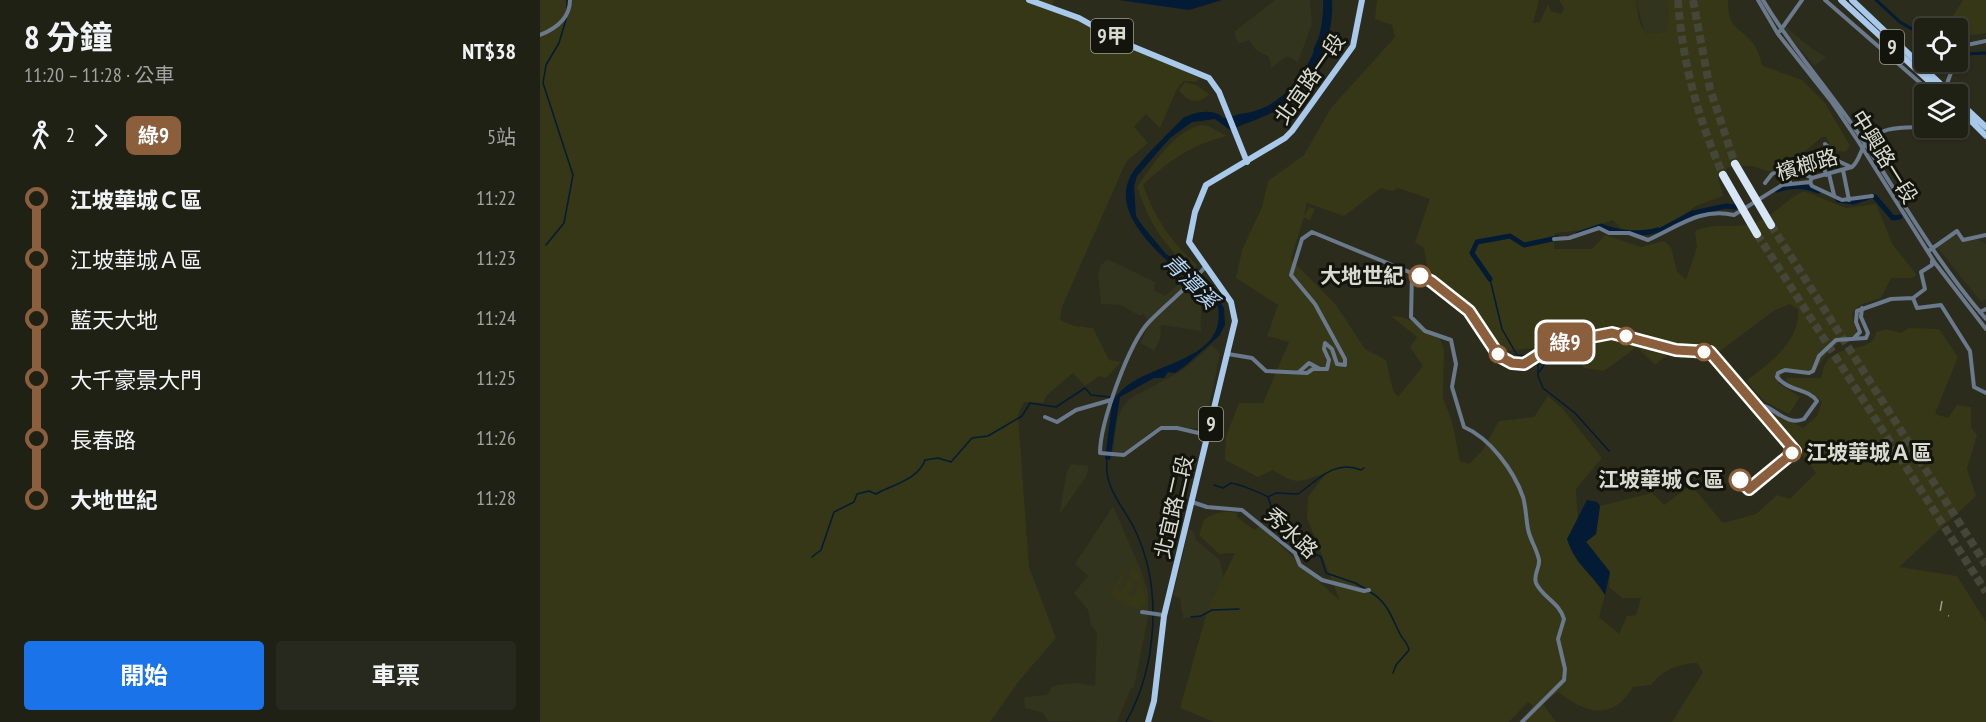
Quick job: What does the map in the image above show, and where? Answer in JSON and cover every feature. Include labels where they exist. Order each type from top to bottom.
[{"type":"highway","points":[[1735,164],[1769,222],[1755,231],[1725,178],[1740,174]]},
{"type":"main road","name":"9甲","points":[[1029,0],[1079,18],[1166,62],[1202,73],[1219,92],[1247,162]]},
{"type":"main road","name":"北宜路一段","points":[[1247,162],[1282,144],[1293,135],[1356,46],[1364,0]]},
{"type":"main road","name":"9","points":[[1841,0],[1932,84]]},
{"type":"main road","name":"9","points":[[1852,0],[1933,84]]},
{"type":"main road","points":[[1980,122],[1986,127]]},
{"type":"main road","points":[[1980,122],[1986,136]]},
{"type":"main road","name":"北宜路二段","points":[[1148,722],[1156,686],[1162,615],[1234,332],[1234,310],[1190,242],[1189,234],[1201,193],[1208,184],[1247,162]]},
{"type":"street","points":[[540,35],[554,30],[566,15],[570,0]]},
{"type":"street","name":"中興路一段","points":[[1761,0],[1779,32],[1831,101],[1929,250],[1986,329]]},
{"type":"street","points":[[1779,32],[1802,0]]},
{"type":"street","points":[[1825,0],[1922,84]]},
{"type":"street","name":"中興路一段","points":[[1779,32],[1865,144],[1929,250]]},
{"type":"street","points":[[1968,44],[1986,41]]},
{"type":"street","name":"檳榔路","points":[[1554,239],[1569,238],[1599,228],[1609,233],[1629,233],[1648,240],[1704,213],[1717,211],[1734,215],[1782,185],[1811,180],[1852,167],[1865,144],[1875,134],[1889,128],[1914,127]]},
{"type":"street","points":[[1825,144],[1828,147],[1828,155]]},
{"type":"street","points":[[1852,167],[1828,155],[1821,157],[1808,168],[1806,175],[1811,180],[1812,186],[1849,200],[1872,196]]},
{"type":"street","points":[[1821,157],[1834,195]]},
{"type":"street","points":[[1765,183],[1772,174],[1784,169],[1808,168]]},
{"type":"street","points":[[1784,169],[1791,184]]},
{"type":"street","points":[[1842,170],[1849,200]]},
{"type":"street","points":[[1929,250],[1957,231],[1963,240],[1986,235]]},
{"type":"street","points":[[1228,354],[1252,358],[1266,371],[1299,372],[1309,363],[1314,363],[1321,369],[1329,366],[1324,349],[1325,343],[1332,349],[1337,364],[1344,366],[1346,362],[1315,304],[1291,275],[1305,236],[1316,233],[1431,281],[1469,311],[1504,360],[1524,364],[1555,344],[1612,333],[1676,350],[1710,352],[1755,404],[1762,405],[1788,420],[1799,421],[1812,411],[1816,398],[1789,388],[1777,377],[1778,373],[1785,370],[1809,373],[1822,352],[1836,340],[1862,339],[1868,336],[1861,317],[1862,308]]},
{"type":"street","points":[[1854,339],[1860,332],[1855,316],[1862,308],[1891,298],[1912,298],[1925,289],[1921,272],[1932,265],[1934,257]]},
{"type":"street","name":"中興路一段","points":[[1934,257],[1986,319]]},
{"type":"street","points":[[1205,267],[1192,284],[1144,329],[1106,412],[1100,453],[1120,456],[1130,452],[1161,428],[1177,428],[1208,435]]},
{"type":"street","points":[[1412,273],[1411,317],[1425,331],[1451,340],[1456,364],[1452,387],[1464,427],[1475,432],[1515,479],[1524,499],[1528,532],[1539,561],[1535,574],[1537,584],[1557,605],[1564,619],[1565,625],[1558,639],[1565,669],[1564,680],[1522,722]]},
{"type":"street","points":[[1912,298],[1917,308],[1941,305],[1970,351],[1974,387],[1986,393]]},
{"type":"street","points":[[1980,312],[1986,309]]},
{"type":"street","points":[[1045,417],[1057,422],[1076,410],[1100,401],[1112,400]]},
{"type":"street","name":"秀水路","points":[[1192,502],[1208,507],[1242,510],[1295,553],[1300,565],[1322,580],[1350,585],[1366,591]]},
{"type":"street","points":[[1146,611],[1162,615]]},
{"type":"shaded area","points":[[540,0],[1054,0],[1051,9],[1082,19],[1200,79],[1196,82],[1184,81],[1177,89],[1160,128],[1146,114],[1134,127],[1148,143],[1126,162],[1062,307],[1060,320],[1074,326],[1093,328],[1109,360],[1121,362],[1106,378],[1099,376],[1085,386],[1073,373],[1047,395],[1043,403],[1024,402],[1018,415],[1029,567],[1056,638],[1019,681],[990,722],[540,722]]},
{"type":"shaded area","points":[[1275,0],[1310,0],[1312,24],[1298,62],[1287,56],[1271,68],[1269,57],[1255,49],[1249,40],[1238,44],[1234,32]]},
{"type":"shaded area","points":[[1377,0],[1539,0],[1533,23],[1540,22],[1548,4],[1551,11],[1561,14],[1564,9],[1559,0],[1636,0],[1640,24],[1648,35],[1665,31],[1669,11],[1666,0],[1728,0],[1728,10],[1734,26],[1755,45],[1763,66],[1802,80],[1825,103],[1850,146],[1845,152],[1832,150],[1826,137],[1822,137],[1792,162],[1771,172],[1752,166],[1729,167],[1718,177],[1723,196],[1696,206],[1655,234],[1622,230],[1613,220],[1583,230],[1555,233],[1554,249],[1592,249],[1605,235],[1641,247],[1664,241],[1671,247],[1677,271],[1686,280],[1697,247],[1695,231],[1715,226],[1740,226],[1755,223],[1804,191],[1846,208],[1876,204],[1893,245],[1917,275],[1912,278],[1891,278],[1881,298],[1860,305],[1852,314],[1857,334],[1843,340],[1832,349],[1815,373],[1793,369],[1783,372],[1778,383],[1800,397],[1789,414],[1764,401],[1746,381],[1774,359],[1789,342],[1797,321],[1798,309],[1789,304],[1775,310],[1720,351],[1701,348],[1682,359],[1668,354],[1655,365],[1637,347],[1604,371],[1584,368],[1566,340],[1542,347],[1504,351],[1465,298],[1428,274],[1424,248],[1415,242],[1430,199],[1398,188],[1393,191],[1381,188],[1344,216],[1307,203],[1304,216],[1309,207],[1315,209],[1310,220],[1304,217],[1291,259],[1336,305],[1365,349],[1386,360],[1393,390],[1398,397],[1423,366],[1410,347],[1417,337],[1391,316],[1405,318],[1440,339],[1444,350],[1443,398],[1452,421],[1460,461],[1469,464],[1483,450],[1499,421],[1534,417],[1548,396],[1562,408],[1602,458],[1576,489],[1578,521],[1567,539],[1575,557],[1605,595],[1599,617],[1619,634],[1627,616],[1636,615],[1641,598],[1622,598],[1609,587],[1610,572],[1586,541],[1596,534],[1600,506],[1652,493],[1664,505],[1691,485],[1723,523],[1756,514],[1777,495],[1790,499],[1816,473],[1765,409],[1803,428],[1817,416],[1822,402],[1790,384],[1786,381],[1787,378],[1821,378],[1824,365],[1831,357],[1839,352],[1869,343],[1874,339],[1876,332],[1887,329],[1901,333],[1909,328],[1939,329],[1958,357],[1935,414],[1948,418],[1957,405],[1971,407],[1971,427],[1977,435],[1967,469],[1976,496],[1899,567],[1957,576],[1986,622],[1986,722],[1672,722],[1703,672],[1697,663],[1671,669],[1660,675],[1651,685],[1633,687],[1625,698],[1608,709],[1589,709],[1558,692],[1543,704],[1556,722],[1520,722],[1533,706],[1528,702],[1509,722],[1214,722],[1180,708],[1208,608],[1235,553],[1219,554],[1199,535],[1204,520],[1216,514],[1232,512],[1237,513],[1237,517],[1254,530],[1260,526],[1340,601],[1307,518],[1308,497],[1326,473],[1299,481],[1288,479],[1273,470],[1258,477],[1225,460],[1226,436],[1239,403],[1263,403],[1289,342],[1267,336],[1278,305],[1236,278],[1242,250],[1262,207],[1268,181],[1304,155],[1331,108],[1395,37],[1392,25],[1375,19]]},
{"type":"shaded area","points":[[1636,0],[1666,0],[1670,5],[1670,14],[1665,31],[1648,35],[1644,32]]},
{"type":"shaded area","points":[[1963,0],[1986,0],[1986,33],[1968,35],[1968,18],[1952,18]]},
{"type":"shaded area","points":[[1786,27],[1826,57],[1815,66],[1784,31]]},
{"type":"shaded area","points":[[1185,82],[1196,85],[1209,94],[1197,101],[1185,97],[1179,90]]},
{"type":"shaded area","points":[[1201,125],[1208,126],[1227,136],[1192,149],[1162,168],[1143,185],[1165,229],[1197,265],[1195,273],[1174,253],[1159,234],[1147,213],[1137,187],[1172,142],[1181,134]]},
{"type":"shaded area","points":[[1955,233],[1963,242],[1977,239],[1986,244],[1986,299],[1981,302],[1937,247]]},
{"type":"shaded area","points":[[1107,259],[1155,282],[1154,290],[1165,296],[1179,284],[1186,286],[1148,320],[1143,314],[1140,316],[1121,305],[1101,304],[1098,274],[1100,266]]},
{"type":"shaded area","points":[[1190,287],[1201,303],[1201,331],[1161,325],[1160,339],[1154,351],[1140,343],[1150,323]]},
{"type":"shaded area","points":[[1212,345],[1220,354],[1204,429],[1159,426],[1123,454],[1113,453],[1117,419],[1131,398],[1183,370]]},
{"type":"shaded area","points":[[1071,464],[1089,466],[1086,477],[1059,515],[1067,471]]},
{"type":"shaded area","points":[[1113,506],[1148,592],[1148,617],[1134,687],[1131,688],[1117,722],[1048,721],[1043,713],[1025,708],[1024,697],[1047,695],[1052,687],[1058,685],[1077,683],[1095,686],[1097,632],[1091,625],[1088,610],[1074,593],[1088,576],[1075,564]]},
{"type":"shaded area","points":[[1189,528],[1194,532],[1196,540],[1220,560],[1224,580],[1212,611],[1203,617],[1183,618],[1180,598],[1174,596],[1174,592]]},
{"type":"shaded area","points":[[1134,563],[1145,598],[1146,605],[1139,608],[1142,611],[1110,597],[1121,573],[1124,575],[1117,589],[1121,591],[1129,579],[1135,581],[1129,594],[1134,596],[1140,583],[1128,576]]},
{"type":"water","points":[[1119,0],[1222,0],[1189,10]]},
{"type":"water","points":[[1323,0],[1332,0],[1330,31],[1325,47],[1311,76],[1290,100],[1267,115],[1230,130],[1215,119],[1192,122],[1170,138],[1137,176],[1134,186],[1136,216],[1166,254],[1181,263],[1210,288],[1224,308],[1225,325],[1219,336],[1175,373],[1168,372],[1164,378],[1154,378],[1120,397],[1110,460],[1105,459],[1112,404],[1122,390],[1138,379],[1194,353],[1208,342],[1217,327],[1218,307],[1172,266],[1140,232],[1130,214],[1126,195],[1130,177],[1146,156],[1183,118],[1205,112],[1228,118],[1258,110],[1275,101],[1290,89],[1312,57],[1319,38]]},
{"type":"water","points":[[1587,500],[1597,502],[1600,506],[1596,534],[1586,542],[1610,572],[1605,595],[1575,557],[1567,539]]},
{"type":"waterway","points":[[567,0],[567,9]]},
{"type":"waterway","points":[[1876,0],[1900,22],[1914,30]]},
{"type":"waterway","name":"青潭溪","points":[[1323,25],[1324,12]]},
{"type":"waterway","points":[[546,245],[564,223],[573,175],[543,83],[546,65],[559,43],[567,16]]},
{"type":"waterway","name":"青潭溪","points":[[1314,50],[1318,41]]},
{"type":"waterway","points":[[1968,54],[1986,53]]},
{"type":"waterway","points":[[1777,190],[1798,186],[1818,191]]},
{"type":"waterway","points":[[1838,200],[1854,202],[1869,197]]},
{"type":"waterway","points":[[1875,197],[1893,218],[1900,217]]},
{"type":"waterway","points":[[1661,230],[1693,213],[1726,206],[1735,207]]},
{"type":"waterway","points":[[1578,234],[1601,226],[1629,232],[1658,230]]},
{"type":"waterway","points":[[1490,279],[1472,253],[1477,242],[1510,236],[1524,245],[1557,238]]},
{"type":"waterway","points":[[1490,279],[1502,329],[1517,355],[1531,356]]},
{"type":"waterway","points":[[1539,372],[1550,357],[1566,349],[1571,355]]},
{"type":"waterway","points":[[1538,359],[1538,376],[1543,388],[1575,413],[1609,451]]},
{"type":"waterway","points":[[812,557],[821,550],[834,512],[854,502],[857,494],[869,491],[876,494],[904,481],[917,472],[925,460],[938,458],[951,462],[972,438],[988,436],[1022,416],[1030,403],[1056,407],[1085,388],[1091,395],[1110,397]]},
{"type":"waterway","name":"青潭溪","points":[[1107,459],[1108,480],[1111,488],[1135,530],[1144,553],[1153,602],[1150,652],[1144,677],[1126,722]]},
{"type":"waterway","points":[[1268,497],[1276,493],[1298,494],[1334,469],[1351,467],[1361,470],[1364,468]]},
{"type":"waterway","points":[[1214,485],[1223,488],[1231,483],[1268,497],[1271,506],[1269,517],[1286,536],[1321,557],[1326,573],[1366,589]]},
{"type":"waterway","points":[[1370,592],[1385,605],[1409,650],[1396,665],[1393,673]]},
{"type":"waterway","points":[[1191,617],[1201,616],[1212,610],[1239,609]]},
{"type":"tunnel","points":[[1678,0],[1687,68],[1706,132],[1723,175]]},
{"type":"tunnel","points":[[1693,0],[1710,89],[1735,164]]},
{"type":"tunnel","points":[[1771,225],[1986,565]]},
{"type":"tunnel","points":[[1757,234],[1986,592]]},
{"type":"railway","points":[[1942,601],[1940,612],[1949,616]]},
{"type":"bus line","name":"綠9","points":[[1420,276],[1431,281],[1469,311],[1499,356],[1512,363],[1524,364],[1555,344],[1612,333],[1676,350],[1710,352],[1795,451],[1749,489],[1740,480]]},
{"type":"place","name":"大地世紀","points":[[1420,276]]},
{"type":"place","name":"江坡華城Ａ區","points":[[1792,453]]},
{"type":"place","name":"江坡華城Ｃ區","points":[[1740,480]]}]
